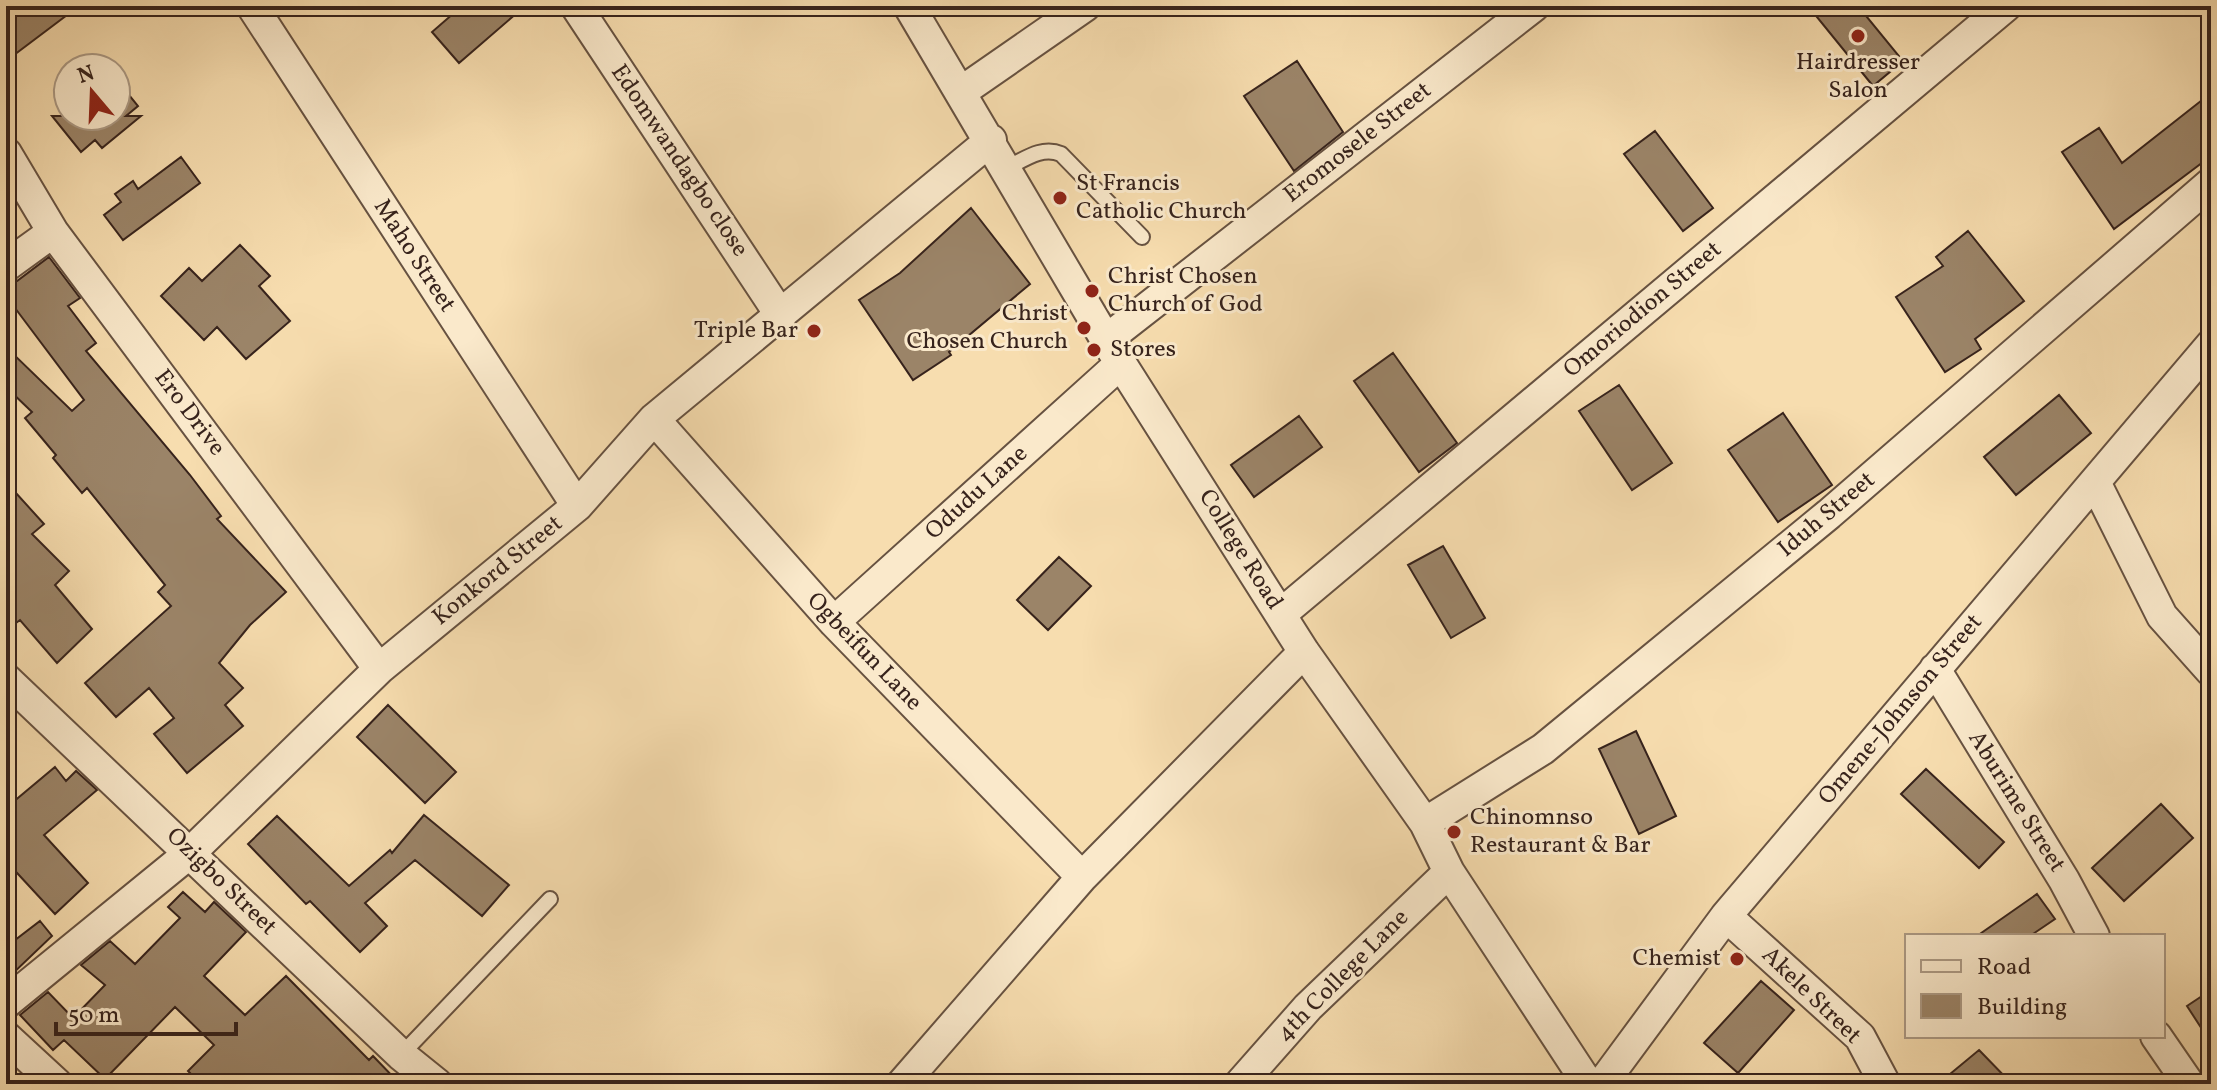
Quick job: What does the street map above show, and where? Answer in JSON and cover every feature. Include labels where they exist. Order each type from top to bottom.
[{"type":"street","name":"Maho Street","points":[[252,6],[577,506]]},
{"type":"street","name":"Edomwandagbo close","points":[[576,6],[781,316]]},
{"type":"street","name":"College Road","points":[[909,6],[1114,352],[1304,652],[1425,823],[1449,872],[1588,1084]]},
{"type":"street","points":[[961,92],[1085,6]]},
{"type":"street","name":"Eromosele Street","points":[[1114,352],[1534,6]]},
{"type":"street","name":"Omoriodion Street","points":[[1281,614],[2006,6]]},
{"type":"street","name":"Konkord Street","points":[[6,1003],[191,852],[379,669],[577,506],[654,419],[991,140]]},
{"type":"street","name":"Ero Drive","points":[[6,153],[53,232],[379,669]]},
{"type":"street","name":"Iduh Street","points":[[1425,823],[1543,749],[1829,514],[2211,183]]},
{"type":"street","points":[[6,266],[53,232]]},
{"type":"street","name":"Omene-Johnson Street","points":[[1602,1084],[1726,916],[2211,345]]},
{"type":"street","name":"Odudu Lane","points":[[834,622],[1114,352]]},
{"type":"street","name":"Ogbeifun Lane","points":[[654,419],[834,622],[1082,877]]},
{"type":"street","points":[[2095,482],[2162,616],[2211,671]]},
{"type":"street","points":[[902,1084],[1082,877],[1304,652]]},
{"type":"street","name":"Aburime Street","points":[[1935,669],[2064,880],[2093,934]]},
{"type":"street","name":"Ozigbo Street","points":[[6,679],[401,1055],[437,1084]]},
{"type":"street","name":"4th College Lane","points":[[1240,1084],[1308,1007],[1449,872]]},
{"type":"street","name":"Akele Street","points":[[1726,916],[1860,1037],[1885,1084]]},
{"type":"street","points":[[6,1037],[57,1084]]},
{"type":"street","points":[[2157,1038],[2189,1084]]},
{"type":"lane","points":[[1007,168],[1050,150],[1061,154],[1142,237]]},
{"type":"lane","points":[[401,1055],[550,899]]},
{"type":"building","points":[[6,6],[79,6],[6,61]]},
{"type":"building","points":[[462,6],[525,6],[459,63],[432,32]]},
{"type":"building","name":"Hairdresser Salon","points":[[1808,6],[1858,6],[1903,61],[1873,86]]},
{"type":"building","points":[[1297,61],[1343,132],[1294,171],[1244,96]]},
{"type":"building","points":[[2211,93],[2211,156],[2114,229],[2062,152],[2099,128],[2122,163]]},
{"type":"building","points":[[1655,131],[1713,208],[1683,231],[1624,154]]},
{"type":"building","points":[[65,132],[122,132],[102,148],[95,140],[81,152]]},
{"type":"building","points":[[181,157],[200,183],[123,240],[104,215],[121,202],[115,194],[133,181],[138,189]]},
{"type":"building","points":[[971,208],[1030,284],[949,352],[951,355],[913,380],[859,300],[900,273]]},
{"type":"building","points":[[1968,231],[2024,301],[1975,339],[1981,349],[1945,372],[1896,297],[1943,266],[1936,257]]},
{"type":"building","points":[[240,245],[270,276],[259,286],[290,321],[246,359],[217,327],[204,340],[161,296],[189,268],[202,281]]},
{"type":"building","points":[[49,257],[80,298],[68,306],[96,343],[86,351],[190,475],[221,516],[217,519],[286,592],[250,625],[219,663],[243,688],[225,705],[243,726],[187,773],[154,734],[174,718],[149,688],[116,717],[85,683],[171,606],[158,592],[165,585],[87,488],[82,493],[53,458],[56,455],[25,418],[32,412],[6,387],[6,347],[72,411],[84,400],[6,296],[6,284],[17,281]]},
{"type":"building","points":[[1393,353],[1457,443],[1419,472],[1354,381]]},
{"type":"building","points":[[1619,385],[1672,463],[1632,490],[1579,411]]},
{"type":"building","points":[[2059,395],[2091,433],[2016,495],[1984,457]]},
{"type":"building","points":[[1783,413],[1832,485],[1778,522],[1728,450]]},
{"type":"building","points":[[1299,416],[1322,447],[1254,497],[1231,465]]},
{"type":"building","points":[[6,482],[44,524],[32,534],[69,571],[55,585],[92,629],[57,663],[20,620],[16,623],[6,613]]},
{"type":"building","points":[[1443,546],[1485,618],[1451,638],[1408,565]]},
{"type":"building","points":[[1059,557],[1091,586],[1048,630],[1017,600]]},
{"type":"building","points":[[388,705],[456,772],[425,803],[357,737]]},
{"type":"building","points":[[1636,731],[1676,816],[1639,834],[1599,749]]},
{"type":"building","points":[[55,767],[66,781],[76,771],[97,790],[44,835],[88,883],[55,914],[6,861],[6,808]]},
{"type":"building","points":[[1926,769],[2004,842],[1979,868],[1901,794]]},
{"type":"building","points":[[2161,804],[2193,838],[2124,901],[2092,868]]},
{"type":"building","points":[[424,815],[509,885],[482,916],[415,860],[365,903],[387,926],[360,952],[310,901],[306,904],[248,844],[277,816],[349,886],[390,850],[392,853]]},
{"type":"building","points":[[183,892],[205,912],[214,902],[246,932],[204,976],[245,1015],[286,976],[369,1060],[373,1056],[400,1084],[201,1084],[188,1071],[214,1045],[175,1007],[105,1079],[64,1040],[53,1050],[20,1015],[48,992],[73,1018],[105,985],[81,965],[110,941],[135,964],[180,918],[168,907]]},
{"type":"building","points":[[2037,894],[2055,919],[2033,934],[1980,934]]},
{"type":"building","points":[[40,921],[52,936],[6,980],[6,947]]},
{"type":"building","points":[[1761,981],[1794,1010],[1738,1073],[1704,1043]]},
{"type":"building","points":[[2211,990],[2211,1043],[2187,1006]]},
{"type":"building","points":[[1979,1050],[2012,1084],[1938,1084]]},
{"type":"place","name":"Hairdresser Salon","points":[[1858,36]]},
{"type":"place","name":"St Francis Catholic Church","points":[[1060,198]]},
{"type":"place","name":"Christ Chosen Church of God","points":[[1092,291]]},
{"type":"place","name":"Christ Chosen Church","points":[[1084,328]]},
{"type":"place","name":"Triple Bar","points":[[814,331]]},
{"type":"place","name":"Stores","points":[[1094,350]]},
{"type":"place","name":"Chinomnso Restaurant & Bar","points":[[1454,832]]},
{"type":"place","name":"Chemist","points":[[1737,959]]}]
